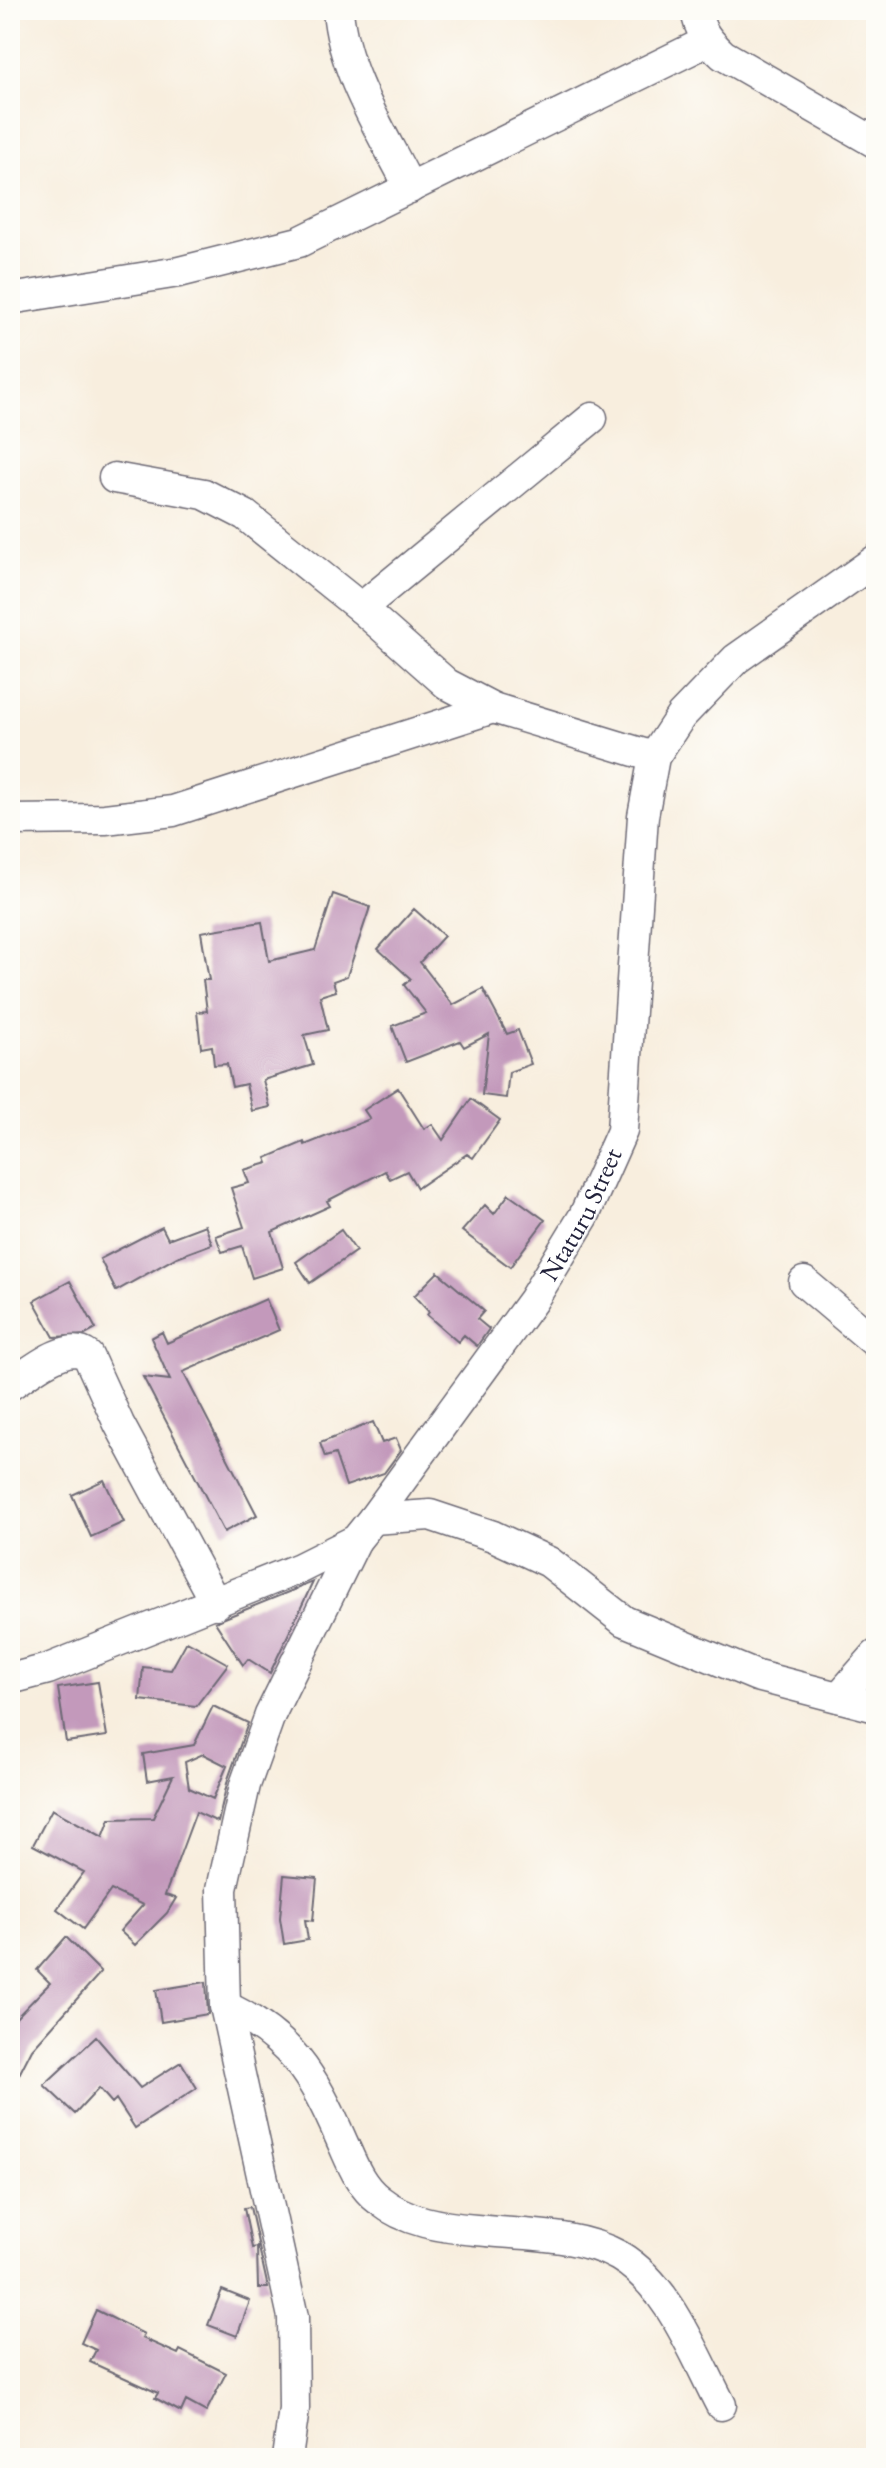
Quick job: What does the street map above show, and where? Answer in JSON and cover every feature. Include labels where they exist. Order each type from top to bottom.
[{"type":"street","points":[[338,10],[340,36],[359,87],[410,188]]},
{"type":"street","points":[[696,10],[698,24],[708,41],[748,70],[876,143]]},
{"type":"street","points":[[10,299],[179,272],[299,242],[708,41]]},
{"type":"street","points":[[361,608],[592,418]]},
{"type":"street","points":[[114,478],[204,494],[245,515],[361,608],[447,684],[493,708],[654,757]]},
{"type":"street","name":"Ntaturu Street","points":[[10,1679],[48,1669],[216,1604],[364,1530],[533,1300],[584,1216],[622,1131],[643,816],[654,757],[681,716],[736,659],[876,560]]},
{"type":"street","points":[[10,820],[105,819],[173,811],[493,708]]},
{"type":"street","points":[[804,1282],[876,1343]]},
{"type":"street","points":[[10,1385],[66,1351],[78,1350],[88,1356],[119,1424],[216,1604]]},
{"type":"street","points":[[287,2458],[294,2409],[293,2317],[225,2006],[222,1889],[245,1785],[270,1715],[364,1530],[430,1515],[493,1536],[549,1562],[624,1621],[757,1676],[876,1707]]},
{"type":"street","points":[[839,1697],[876,1655]]},
{"type":"street","points":[[225,2006],[260,2023],[287,2046],[318,2085],[357,2175],[376,2198],[399,2215],[449,2228],[560,2239],[620,2257],[648,2282],[671,2312],[721,2405]]},
{"type":"building","points":[[333,894],[370,907],[347,976],[333,981],[336,991],[320,996],[328,1030],[304,1035],[313,1065],[263,1080],[270,1107],[252,1111],[246,1084],[232,1087],[227,1064],[214,1065],[212,1046],[201,1048],[197,1012],[207,1011],[203,980],[209,980],[201,932],[262,922],[269,961],[315,950]]},
{"type":"building","points":[[414,909],[444,936],[420,962],[453,1005],[483,989],[507,1034],[518,1030],[531,1064],[509,1072],[506,1098],[482,1095],[489,1034],[464,1047],[460,1041],[406,1062],[392,1026],[426,1013],[404,985],[411,979],[378,949]]},
{"type":"building","points":[[398,1088],[424,1129],[432,1124],[443,1140],[471,1099],[500,1120],[473,1158],[467,1154],[417,1188],[407,1171],[390,1179],[385,1171],[327,1201],[330,1206],[272,1232],[283,1268],[252,1278],[242,1246],[222,1252],[216,1236],[244,1227],[231,1188],[249,1183],[244,1170],[268,1163],[266,1158],[304,1142],[305,1145],[370,1119],[364,1110]]},
{"type":"building","points":[[509,1194],[545,1220],[510,1267],[462,1231],[485,1205],[494,1214]]},
{"type":"building","points":[[205,1225],[212,1244],[177,1257],[116,1291],[100,1259],[162,1227],[168,1239]]},
{"type":"building","points":[[341,1230],[356,1251],[310,1283],[296,1262]]},
{"type":"building","points":[[438,1272],[484,1311],[477,1319],[489,1329],[477,1346],[464,1335],[458,1342],[427,1315],[429,1312],[414,1296]]},
{"type":"building","points":[[70,1281],[96,1329],[85,1335],[54,1337],[34,1301]]},
{"type":"building","points":[[266,1299],[279,1330],[183,1372],[257,1515],[224,1532],[143,1377],[170,1380],[151,1338],[162,1332],[167,1343]]},
{"type":"building","points":[[373,1422],[382,1443],[396,1438],[401,1450],[384,1473],[346,1486],[335,1454],[325,1457],[320,1443]]},
{"type":"building","points":[[104,1480],[124,1522],[91,1537],[72,1495]]},
{"type":"building","points":[[313,1582],[270,1673],[248,1659],[243,1665],[215,1622]]},
{"type":"building","points":[[187,1641],[228,1664],[196,1706],[140,1700],[143,1667],[171,1670]]},
{"type":"building","points":[[98,1682],[107,1736],[66,1742],[58,1688]]},
{"type":"building","points":[[213,1706],[248,1723],[228,1779],[218,1822],[196,1812],[165,1895],[176,1898],[167,1913],[135,1945],[120,1931],[143,1905],[111,1890],[83,1929],[57,1909],[84,1872],[33,1845],[52,1809],[103,1837],[110,1819],[153,1818],[173,1776],[147,1781],[143,1754],[194,1745]],"holes":[[[203,1754],[227,1766],[213,1799],[189,1788],[185,1762]]]},
{"type":"building","points":[[284,1875],[317,1878],[313,1921],[305,1920],[308,1940],[284,1944],[280,1918]]},
{"type":"building","points":[[66,1937],[101,1972],[32,2049],[10,2092],[10,2024],[50,1983],[37,1970]]},
{"type":"building","points":[[206,1982],[208,2014],[161,2022],[156,1990]]},
{"type":"building","points":[[96,2037],[140,2088],[181,2062],[197,2088],[135,2128],[116,2099],[112,2103],[99,2088],[75,2114],[44,2085]]},
{"type":"building","points":[[250,2207],[268,2288],[258,2288],[257,2247],[252,2248],[244,2208]]},
{"type":"building","points":[[222,2290],[250,2301],[237,2336],[208,2325]]},
{"type":"building","points":[[96,2310],[144,2334],[142,2338],[178,2354],[180,2350],[226,2373],[206,2412],[186,2401],[181,2412],[155,2398],[158,2393],[90,2362],[96,2350],[81,2343]]}]
